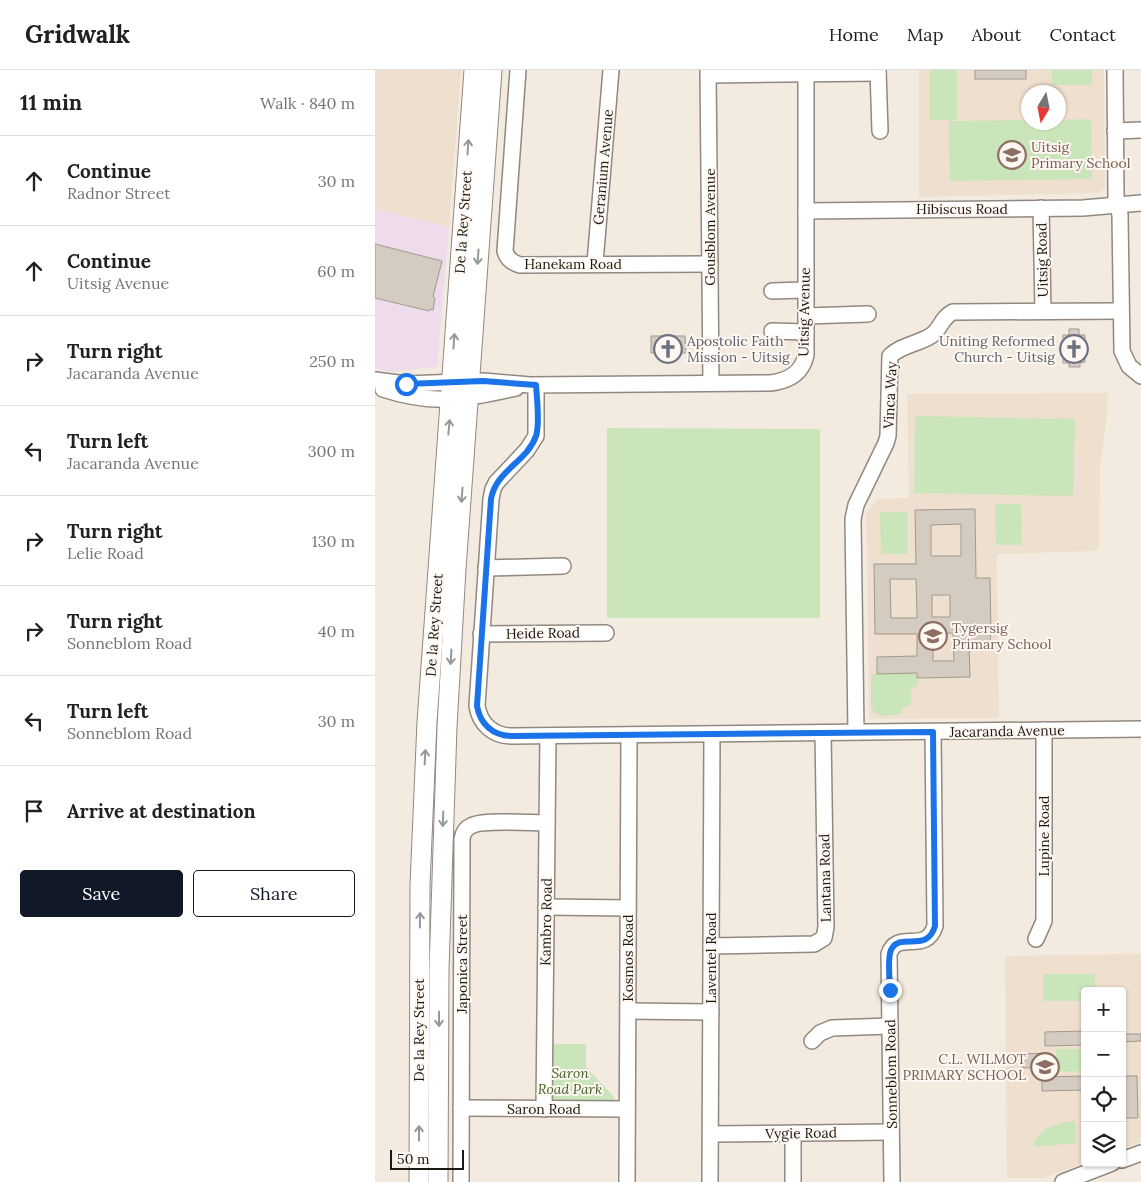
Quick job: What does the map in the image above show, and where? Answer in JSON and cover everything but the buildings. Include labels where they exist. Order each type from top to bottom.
[{"type":"main road","name":"De la Rey Street","points":[[438,1182],[439,970],[445,755],[456,569],[460,390],[474,70]]},
{"type":"main road","name":"De la Rey Street","points":[[419,1182],[420,885],[427,722],[492,70]]},
{"type":"street","name":"Hanekam Road","points":[[518,70],[506,255],[513,262],[521,264],[710,264]]},
{"type":"street","name":"Geranium Avenue","points":[[595,264],[611,70]]},
{"type":"street","points":[[1115,70],[1116,197],[1120,215],[1122,351],[1129,366],[1141,376]]},
{"type":"street","points":[[708,72],[878,72],[881,132]]},
{"type":"street","name":"Gousblom Avenue","points":[[708,72],[711,383]]},
{"type":"street","name":"Uitsig Avenue","points":[[460,390],[533,385],[771,383],[791,378],[805,360],[806,72]]},
{"type":"street","points":[[1115,131],[1141,130]]},
{"type":"street","name":"Hibiscus Road","points":[[807,211],[1041,208],[1141,204]]},
{"type":"street","name":"Uitsig Road","points":[[1041,208],[1043,311]]},
{"type":"street","points":[[772,291],[805,290]]},
{"type":"street","name":"Vinca Way","points":[[856,732],[853,519],[856,505],[888,436],[890,356],[897,350],[927,338],[934,333],[947,315],[953,312],[1121,311]]},
{"type":"street","points":[[806,316],[868,314]]},
{"type":"street","points":[[772,331],[806,332]]},
{"type":"street","points":[[375,380],[460,390]]},
{"type":"street","name":"Jacaranda Avenue","points":[[533,385],[536,436],[527,450],[500,478],[493,489],[477,706],[482,721],[501,735],[1141,729]]},
{"type":"street","points":[[375,386],[416,398],[460,390]]},
{"type":"street","points":[[486,568],[563,566]]},
{"type":"street","name":"Heide Road","points":[[481,634],[606,632]]},
{"type":"street","name":"Lupine Road","points":[[1036,939],[1044,921],[1044,730]]},
{"type":"street","name":"Sonneblom Road","points":[[892,1182],[890,951],[901,942],[918,942],[929,936],[934,929],[933,732]]},
{"type":"street","name":"Lantana Road","points":[[711,946],[815,944],[824,938],[826,927],[823,733]]},
{"type":"street","name":"Laventel Road","points":[[710,1182],[712,734]]},
{"type":"street","name":"Kosmos Road","points":[[627,1182],[629,735]]},
{"type":"street","name":"Kambro Road","points":[[544,1109],[548,736]]},
{"type":"street","name":"Japonica Street","points":[[461,1182],[463,834],[475,824],[487,822],[547,823]]},
{"type":"street","points":[[546,907],[628,908]]},
{"type":"street","points":[[628,1011],[711,1012]]},
{"type":"street","points":[[812,1041],[820,1033],[832,1028],[890,1026]]},
{"type":"street","name":"Saron Road","points":[[461,1108],[627,1109]]},
{"type":"street","name":"Vygie Road","points":[[711,1134],[891,1132]]},
{"type":"street","points":[[793,1133],[793,1182]]},
{"type":"street","points":[[1126,1159],[1140,1157]]},
{"type":"street","points":[[1063,1182],[1102,1167]]},
{"type":"shaded area","points":[[375,70],[461,70],[449,227],[375,209]]},
{"type":"shaded area","name":"Uitsig Primary School","points":[[919,70],[1104,70],[1105,188],[1099,193],[919,197]]},
{"type":"shaded area","points":[[375,209],[449,227],[437,367],[391,372],[375,368]]},
{"type":"shaded area","name":"Tygersig Primary School","points":[[1108,393],[1100,466],[1099,549],[1093,551],[997,554],[999,718],[869,719],[866,512],[879,499],[909,498],[907,394]]},
{"type":"shaded area","name":"C.L. WILMOT PRIMARY SCHOOL","points":[[1141,954],[1141,1142],[1126,1148],[1126,987],[1081,987],[1081,1164],[1043,1178],[1007,1178],[1005,956]]},
{"type":"green space","points":[[930,70],[957,70],[957,120],[930,120]]},
{"type":"green space","points":[[1052,70],[1092,70],[1092,85],[1052,85]]},
{"type":"green space","points":[[1091,119],[1092,179],[950,181],[949,121],[1021,120],[1021,130],[1066,130],[1066,120]]},
{"type":"green space","points":[[915,416],[1075,419],[1073,496],[914,493]]},
{"type":"green space","points":[[607,428],[820,429],[820,618],[607,618]]},
{"type":"green space","points":[[995,504],[1021,504],[1022,545],[996,545]]},
{"type":"green space","points":[[880,512],[907,512],[907,554],[881,554]]},
{"type":"green space","points":[[917,673],[918,686],[912,688],[910,693],[912,703],[902,709],[899,715],[882,716],[874,712],[871,706],[871,674]]},
{"type":"green space","points":[[1043,974],[1095,974],[1095,987],[1081,987],[1081,1001],[1043,1001]]},
{"type":"green space","name":"Saron Road Park","points":[[548,1044],[586,1044],[586,1067],[614,1097],[614,1104],[557,1104],[550,1101]]},
{"type":"green space","points":[[1056,1049],[1081,1049],[1081,1071],[1056,1072]]},
{"type":"green space","points":[[1075,1121],[1077,1143],[1035,1147],[1034,1142],[1045,1129],[1065,1122]]},
{"type":"place","name":"Uitsig Primary School","points":[[1012,155]]},
{"type":"place","name":"Apostolic Faith Mission - Uitsig","points":[[668,349]]},
{"type":"place","name":"Uniting Reformed Church - Uitsig","points":[[1074,349]]},
{"type":"place","name":"Tygersig Primary School","points":[[933,636]]},
{"type":"place","name":"C.L. WILMOT PRIMARY SCHOOL","points":[[1045,1067]]},
{"type":"route","points":[[406,384],[483,381],[536,385],[536,436],[527,450],[497,482],[491,499],[477,711],[485,725],[494,732],[507,736],[933,732],[935,926],[932,933],[926,939],[918,942],[901,942],[892,948],[889,958],[890,990]]}]
